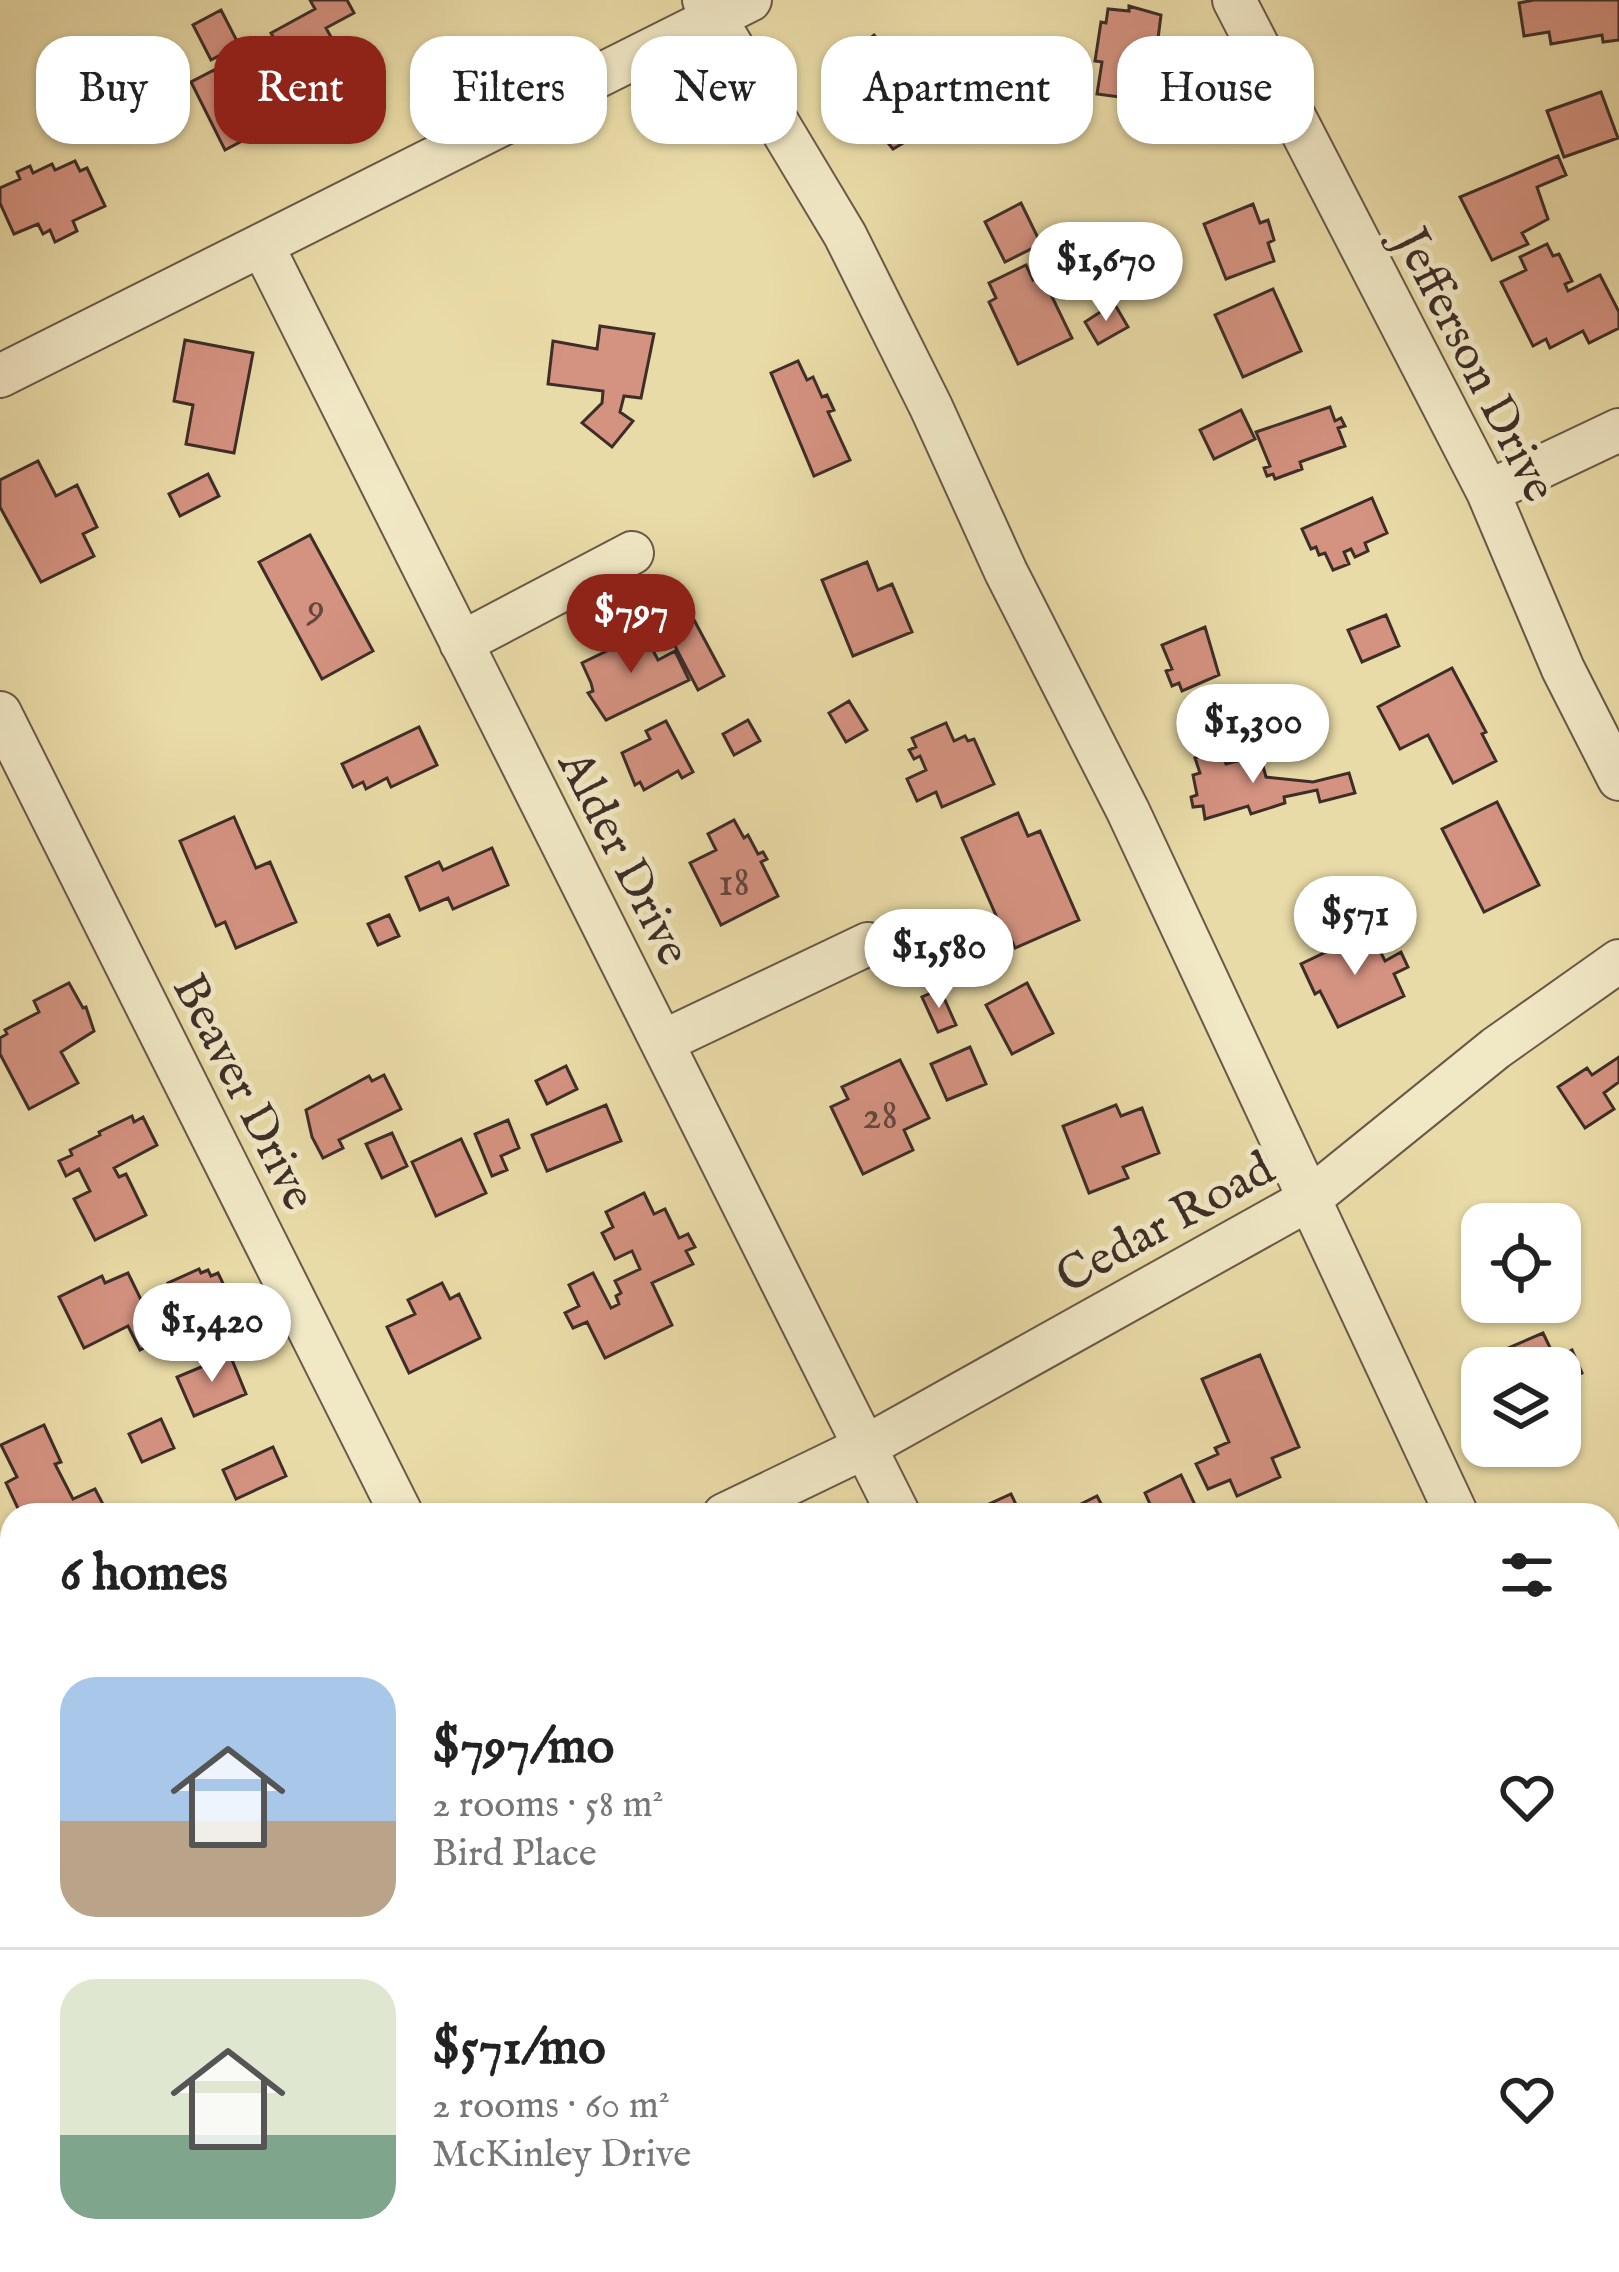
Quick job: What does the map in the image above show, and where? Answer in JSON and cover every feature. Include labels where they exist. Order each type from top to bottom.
[{"type":"street","name":"Jefferson Drive","points":[[1234,0],[1488,492],[1563,669],[1619,779]]},
{"type":"street","points":[[0,376],[723,5],[922,388],[1006,572],[1128,811],[1451,1503]]},
{"type":"street","name":"Alder Drive","points":[[262,244],[893,1503]]},
{"type":"street","points":[[1488,492],[1619,430]]},
{"type":"street","points":[[461,643],[632,554]]},
{"type":"street","name":"Beaver Drive","points":[[0,713],[396,1503]]},
{"type":"street","points":[[662,1042],[868,944]]},
{"type":"street","name":"Cedar Road","points":[[749,1503],[865,1447],[1308,1200],[1496,1048],[1619,961]]},
{"type":"building","points":[[310,0],[347,0],[354,13],[326,28],[330,36],[273,36],[271,33],[315,9]]},
{"type":"building","points":[[1619,0],[1619,40],[1603,42],[1602,35],[1551,44],[1549,32],[1524,36],[1519,3]]},
{"type":"building","points":[[1129,6],[1161,15],[1158,36],[1117,36],[1117,97],[1097,94],[1102,62],[1095,61],[1101,22],[1106,23],[1108,9],[1129,11]]},
{"type":"building","points":[[221,10],[234,36],[214,36],[211,60],[193,25]]},
{"type":"building","points":[[214,70],[214,128],[191,82]]},
{"type":"building","points":[[1601,92],[1618,138],[1564,157],[1547,111]]},
{"type":"building","points":[[1558,156],[1566,175],[1537,187],[1548,219],[1522,233],[1528,244],[1492,260],[1460,197]]},
{"type":"building","points":[[75,161],[80,171],[87,168],[105,206],[73,221],[77,231],[55,242],[50,230],[43,234],[38,224],[14,234],[0,203],[0,188],[20,179],[17,172],[30,166],[33,173]]},
{"type":"building","points":[[1021,203],[1041,244],[1005,262],[985,222]]},
{"type":"building","points":[[1253,204],[1260,223],[1268,220],[1274,261],[1226,279],[1204,224]]},
{"type":"building","points":[[1547,244],[1553,256],[1559,254],[1572,281],[1565,284],[1568,291],[1600,275],[1619,312],[1619,328],[1589,343],[1583,331],[1550,348],[1546,339],[1533,346],[1501,282],[1526,270],[1520,257]]},
{"type":"building","points":[[1026,265],[1033,280],[1042,276],[1072,338],[1018,364],[989,302],[996,298],[989,283]]},
{"type":"building","points":[[1273,289],[1301,351],[1243,377],[1215,315]]},
{"type":"building","points":[[1114,303],[1128,327],[1098,344],[1085,322]]},
{"type":"building","points":[[600,326],[654,334],[641,398],[624,396],[620,412],[633,421],[612,447],[582,423],[602,403],[603,391],[548,384],[553,341],[597,349]]},
{"type":"building","points":[[185,340],[253,353],[234,453],[186,444],[193,405],[174,401]]},
{"type":"building","points":[[798,361],[807,380],[813,377],[822,397],[827,395],[834,410],[828,412],[850,460],[814,476],[771,373]]},
{"type":"building","points":[[1330,407],[1335,421],[1341,418],[1345,426],[1338,428],[1345,446],[1300,462],[1302,469],[1275,479],[1273,474],[1267,476],[1264,468],[1270,466],[1256,432]]},
{"type":"building","points":[[1241,410],[1255,439],[1214,459],[1200,430]]},
{"type":"building","points":[[38,461],[56,496],[77,485],[97,527],[83,534],[94,556],[41,582],[0,507],[0,480]]},
{"type":"building","points":[[208,474],[219,496],[180,516],[169,494]]},
{"type":"building","points":[[1372,498],[1387,533],[1365,543],[1368,551],[1355,557],[1351,549],[1344,552],[1349,564],[1333,570],[1325,553],[1311,549],[1302,529]]},
{"type":"building","points":[[310,535],[373,651],[322,679],[259,562]]},
{"type":"building","points":[[867,562],[878,590],[892,584],[912,632],[853,656],[822,580]]},
{"type":"building","points":[[1386,615],[1399,646],[1362,662],[1348,630]]},
{"type":"building","points":[[693,618],[724,676],[698,690],[667,631]]},
{"type":"building","points":[[1205,627],[1219,675],[1182,691],[1179,683],[1172,686],[1166,671],[1172,669],[1162,645]]},
{"type":"building","points":[[644,633],[658,660],[675,651],[689,680],[606,720],[588,693],[593,691],[582,663]]},
{"type":"building","points":[[1452,668],[1496,761],[1453,783],[1428,735],[1400,749],[1378,707]]},
{"type":"building","points":[[849,701],[867,730],[846,742],[829,713]]},
{"type":"building","points":[[748,720],[760,741],[734,755],[723,734]]},
{"type":"building","points":[[666,721],[693,772],[682,778],[678,771],[644,790],[640,782],[635,785],[622,753],[650,739],[646,731]]},
{"type":"building","points":[[946,723],[954,741],[965,736],[968,741],[974,739],[994,784],[942,807],[936,792],[917,801],[907,779],[926,770],[920,756],[914,759],[909,750],[916,747],[912,738]]},
{"type":"building","points":[[419,727],[437,765],[391,787],[387,778],[366,789],[363,782],[353,787],[342,764]]},
{"type":"building","points":[[1221,749],[1226,764],[1260,755],[1266,777],[1313,782],[1349,773],[1355,793],[1320,802],[1317,790],[1284,797],[1285,803],[1251,814],[1248,806],[1205,819],[1203,806],[1193,807],[1191,797],[1197,795],[1193,775],[1200,773],[1195,758]]},
{"type":"building","points":[[1497,802],[1539,885],[1484,912],[1442,829]]},
{"type":"building","points":[[1018,813],[1028,836],[1040,831],[1079,920],[1015,948],[1009,934],[1005,936],[962,838]]},
{"type":"building","points":[[234,817],[256,868],[270,862],[296,922],[236,948],[225,922],[216,926],[180,841]]},
{"type":"building","points":[[734,820],[758,854],[763,852],[767,859],[761,862],[778,896],[721,925],[690,863],[716,850],[708,834]]},
{"type":"building","points":[[492,848],[508,885],[453,909],[448,898],[420,910],[406,877],[439,862],[443,870]]},
{"type":"building","points":[[389,915],[399,936],[378,945],[368,924]]},
{"type":"building","points":[[1370,931],[1385,961],[1401,952],[1408,967],[1394,974],[1404,996],[1338,1027],[1301,964]]},
{"type":"building","points":[[69,983],[86,1007],[94,1031],[61,1052],[78,1083],[29,1109],[0,1054],[0,1038],[7,1034],[5,1030],[39,1012],[34,1001]]},
{"type":"building","points":[[1027,983],[1053,1033],[1012,1054],[986,1005]]},
{"type":"building","points":[[940,989],[956,1025],[938,1032],[922,997]]},
{"type":"building","points":[[970,1047],[986,1084],[947,1100],[931,1064]]},
{"type":"building","points":[[1619,1057],[1619,1082],[1604,1093],[1614,1109],[1585,1128],[1558,1087],[1587,1068],[1592,1075]]},
{"type":"building","points":[[900,1060],[929,1118],[904,1130],[913,1150],[863,1174],[831,1107],[848,1099],[842,1087]]},
{"type":"building","points":[[566,1066],[577,1089],[547,1104],[536,1081]]},
{"type":"building","points":[[384,1075],[401,1109],[339,1140],[343,1148],[323,1158],[306,1110],[369,1076],[372,1081]]},
{"type":"building","points":[[606,1105],[621,1141],[547,1171],[532,1135]]},
{"type":"building","points":[[1116,1105],[1121,1116],[1142,1108],[1159,1153],[1123,1167],[1128,1178],[1089,1193],[1063,1126]]},
{"type":"building","points":[[132,1116],[134,1122],[143,1117],[157,1145],[114,1168],[119,1177],[126,1174],[146,1215],[95,1240],[74,1199],[90,1191],[79,1169],[66,1176],[59,1161],[99,1132]]},
{"type":"building","points":[[508,1120],[519,1148],[501,1156],[507,1170],[492,1176],[475,1134]]},
{"type":"building","points":[[392,1133],[407,1166],[382,1178],[366,1144]]},
{"type":"building","points":[[461,1139],[486,1193],[436,1216],[412,1162]]},
{"type":"building","points":[[644,1193],[654,1214],[665,1209],[679,1238],[688,1234],[695,1247],[686,1251],[693,1264],[652,1283],[672,1325],[605,1358],[587,1322],[573,1328],[565,1313],[579,1306],[569,1285],[593,1273],[611,1308],[619,1304],[616,1296],[621,1293],[615,1281],[640,1269],[632,1251],[615,1259],[602,1233],[613,1227],[606,1212]]},
{"type":"building","points":[[199,1269],[201,1273],[208,1270],[211,1276],[218,1273],[230,1298],[216,1305],[226,1325],[167,1354],[160,1340],[140,1350],[128,1326],[84,1348],[59,1297],[102,1276],[105,1283],[128,1273],[146,1310],[175,1296],[168,1283]]},
{"type":"building","points":[[442,1283],[450,1299],[459,1294],[480,1338],[409,1373],[387,1327],[415,1314],[408,1300]]},
{"type":"building","points":[[1543,1333],[1550,1347],[1511,1347]]},
{"type":"building","points":[[230,1355],[246,1394],[194,1416],[177,1377]]},
{"type":"building","points":[[1260,1355],[1299,1447],[1272,1458],[1280,1477],[1237,1496],[1230,1480],[1208,1489],[1196,1464],[1218,1454],[1215,1448],[1229,1442],[1202,1379]]},
{"type":"building","points":[[161,1419],[174,1448],[142,1462],[129,1434]]},
{"type":"building","points":[[44,1425],[61,1462],[55,1464],[73,1499],[95,1489],[102,1503],[15,1503],[6,1483],[17,1477],[1,1445]]},
{"type":"building","points":[[273,1447],[286,1476],[236,1499],[223,1470]]},
{"type":"building","points":[[1181,1475],[1194,1503],[1150,1503],[1145,1493]]},
{"type":"building","points":[[1011,1494],[1015,1503],[991,1503]]}]
